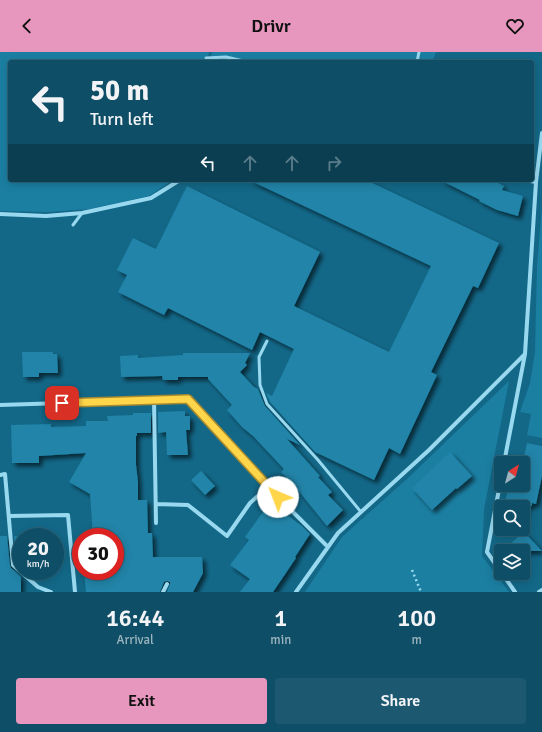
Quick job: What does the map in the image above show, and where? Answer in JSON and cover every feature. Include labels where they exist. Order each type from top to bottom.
[{"type":"street","points":[[505,456],[525,354],[536,182],[542,133]]},
{"type":"street","points":[[0,214],[46,216],[82,212],[150,198],[177,182]]},
{"type":"street","points":[[296,592],[338,533],[429,450],[525,354]]},
{"type":"street","points":[[0,405],[188,399],[268,486],[328,547]]},
{"type":"street","points":[[154,400],[156,523]]},
{"type":"street","points":[[0,475],[5,474],[13,565],[38,587],[51,592]]},
{"type":"street","points":[[156,504],[188,505],[227,536],[250,503],[268,486]]},
{"type":"street","points":[[494,562],[487,552],[499,492]]},
{"type":"street","points":[[9,516],[68,515],[75,592]]},
{"type":"street","points":[[506,580],[515,592]]},
{"type":"street","points":[[163,592],[167,584]]},
{"type":"lane","points":[[206,58],[226,57],[239,60]]},
{"type":"lane","points":[[73,225],[82,212]]},
{"type":"lane","points":[[267,341],[259,358],[260,385],[267,404],[318,460],[361,512]]},
{"type":"path","points":[[412,570],[421,592]]},
{"type":"shaded area","points":[[0,52],[209,52],[207,60],[8,60],[8,182],[170,182],[149,196],[89,209],[47,212],[0,211]]},
{"type":"shaded area","points":[[212,52],[436,52],[433,60],[210,60]]},
{"type":"shaded area","points":[[542,207],[542,438],[527,435],[531,414],[520,412],[530,383],[535,352],[537,267]]},
{"type":"shaded area","points":[[509,381],[484,509],[482,556],[494,572],[494,580],[500,580],[509,592],[305,592],[342,537],[408,478]]},
{"type":"building","points":[[253,182],[370,182],[499,243],[478,288],[473,286],[431,372],[437,375],[400,454],[389,448],[374,480],[315,452],[270,402],[266,393],[272,396],[294,349],[260,332],[252,350],[168,308],[164,315],[118,292],[127,275],[117,270],[133,238],[156,249],[187,186],[320,252],[294,306],[389,352],[431,266]]},
{"type":"building","points":[[444,182],[496,182],[504,186],[502,190],[523,196],[518,216],[497,210],[479,201],[480,200]]},
{"type":"building","points":[[22,352],[53,352],[53,354],[57,354],[58,373],[39,373],[39,377],[23,377]]},
{"type":"building","points":[[183,353],[250,353],[245,363],[247,365],[240,372],[254,387],[258,389],[265,406],[300,445],[287,439],[320,476],[318,477],[332,492],[328,495],[343,510],[327,526],[293,484],[281,472],[284,469],[227,410],[232,405],[208,379],[208,377],[178,377],[178,380],[163,380],[162,376],[121,377],[120,356],[138,355],[138,358],[183,355]]},
{"type":"building","points":[[185,411],[185,416],[190,416],[190,430],[186,430],[188,455],[167,455],[166,432],[158,433],[158,412]]},
{"type":"building","points":[[133,413],[151,413],[151,433],[137,433],[136,436],[136,465],[138,500],[147,500],[148,533],[152,533],[153,557],[202,557],[203,573],[193,592],[167,592],[170,582],[167,581],[164,582],[160,592],[86,592],[85,580],[124,580],[124,528],[92,528],[90,494],[69,482],[86,453],[39,456],[39,463],[12,463],[11,425],[51,424],[51,427],[86,426],[86,421],[108,421],[107,416],[133,415]]},
{"type":"building","points":[[527,443],[542,446],[542,476],[536,504],[532,503],[532,506],[530,506],[530,500],[506,500],[507,492],[530,492],[530,456],[524,456]]},
{"type":"building","points":[[450,452],[472,476],[457,489],[456,488],[432,510],[412,488]]},
{"type":"building","points":[[201,471],[215,486],[205,495],[191,480]]},
{"type":"building","points":[[270,502],[302,526],[310,534],[273,592],[240,592],[250,579],[230,565],[249,540],[245,537]]},
{"type":"building","points":[[0,536],[7,536],[10,565],[12,569],[12,580],[21,580],[21,592],[0,592]]},
{"type":"building","points":[[519,536],[528,536],[542,551],[530,551],[530,544],[510,544]]},
{"type":"route","points":[[62,403],[188,399],[278,497]]}]
